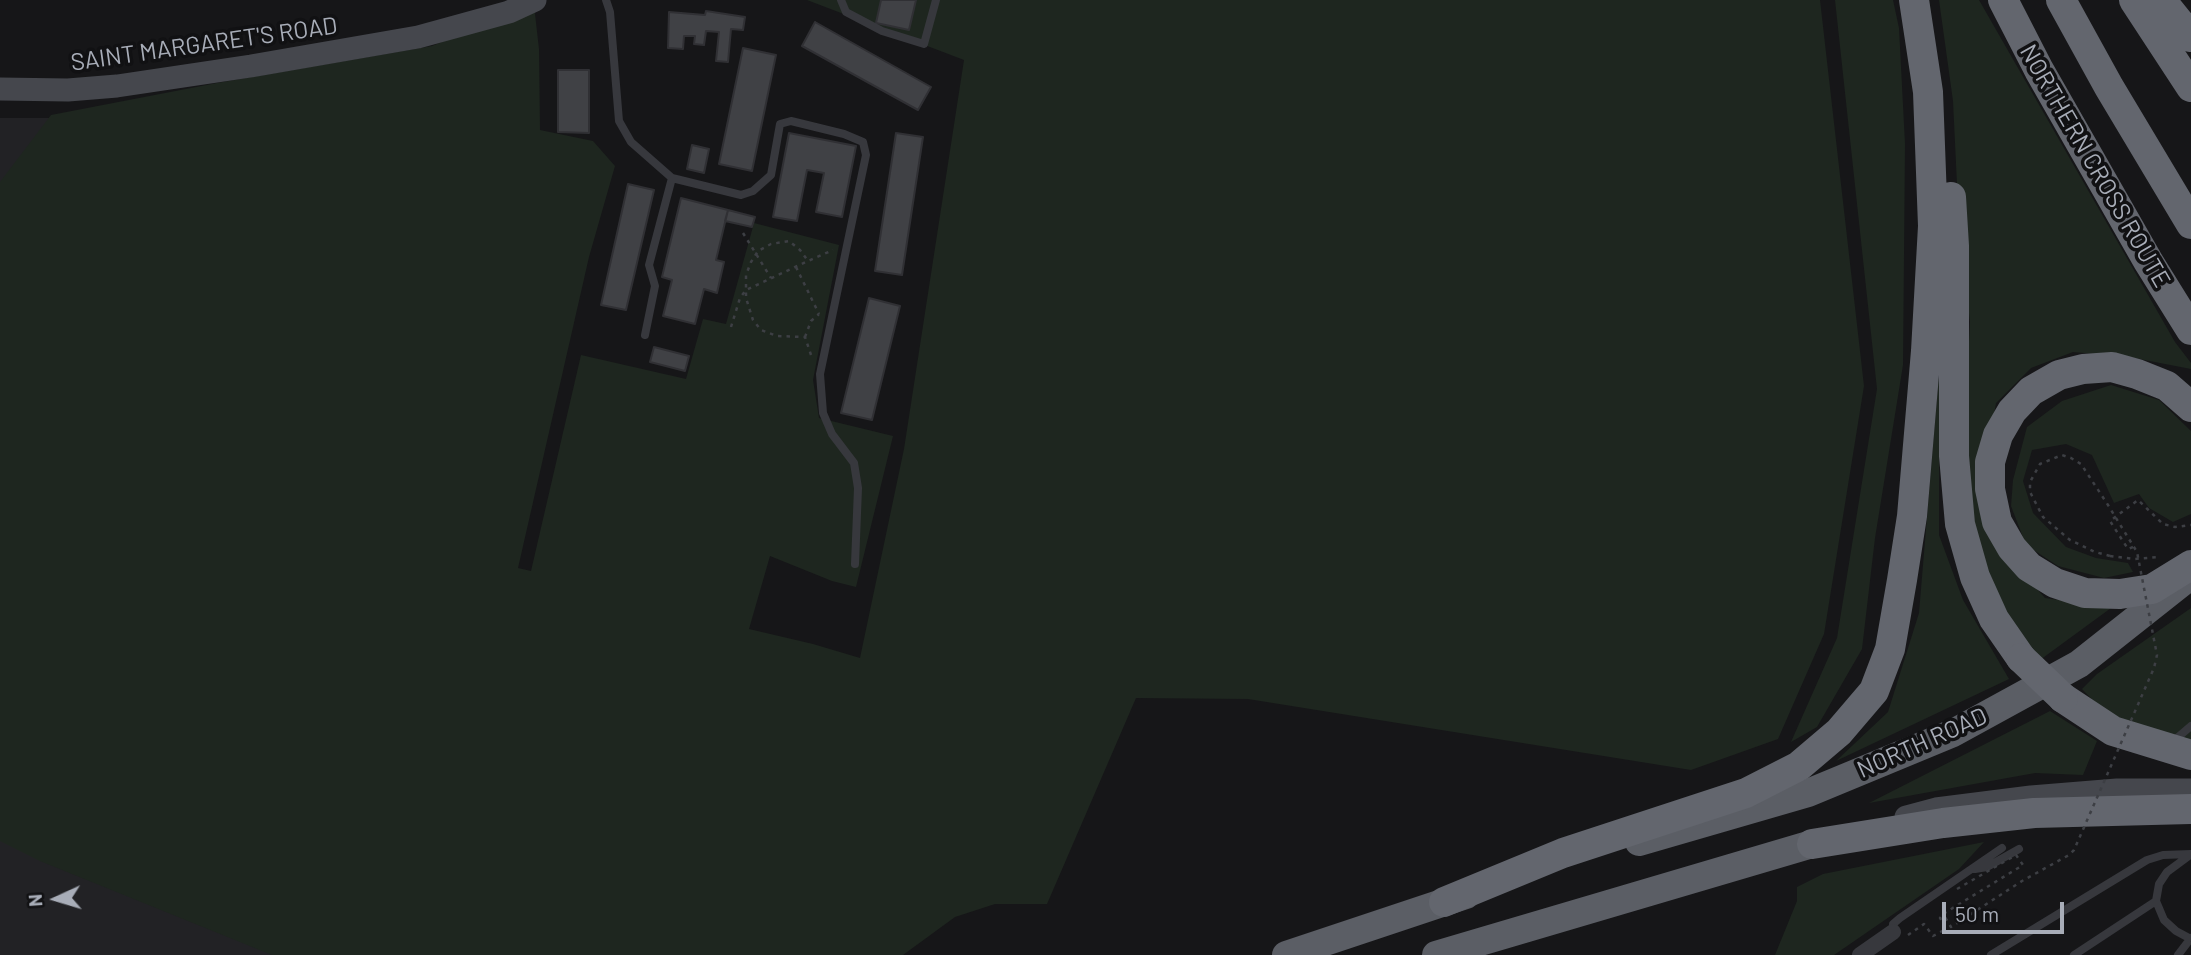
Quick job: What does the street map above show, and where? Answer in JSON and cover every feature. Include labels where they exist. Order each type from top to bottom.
[{"type":"highway","points":[[1444,902],[1563,853],[1757,788],[1799,766],[1839,732],[1874,691],[1890,649],[1912,516],[1926,351],[1933,226],[1928,92],[1914,0]]},
{"type":"highway","points":[[1929,0],[1945,106],[1954,246],[1954,456],[1960,524],[1979,587],[1994,619],[2021,658],[2063,698],[2113,731],[2184,746]]},
{"type":"highway","name":"NORTHERN CROSS ROUTE","points":[[2003,0],[2039,70],[2148,261],[2191,330]]},
{"type":"highway","points":[[2061,0],[2109,87],[2191,224]]},
{"type":"highway","points":[[2134,0],[2191,87]]},
{"type":"highway","points":[[2161,0],[2191,37]]},
{"type":"highway","points":[[2191,407],[2166,386],[2112,367],[2083,369],[2060,375],[2031,391],[2012,411],[1998,435],[1990,462],[1990,489],[1997,522],[2012,548],[2029,567],[2055,583],[2085,593],[2120,594],[2152,589],[2191,565]]},
{"type":"highway","name":"NORTH ROAD","points":[[1286,955],[1444,902],[1808,793],[1953,733],[2079,664],[2191,575]]},
{"type":"highway","points":[[1436,955],[1812,844],[1943,823],[2034,813],[2188,804]]},
{"type":"main road","name":"SAINT MARGARET'S ROAD","points":[[0,89],[68,90],[117,86],[251,66],[429,34],[509,12],[535,0]]},
{"type":"street","points":[[1860,955],[1897,935]]},
{"type":"lane","points":[[606,0],[610,12],[619,121],[631,142],[672,178],[741,195],[753,191],[771,174],[780,124],[791,121],[844,134],[863,142],[866,155],[820,374],[822,413],[832,434],[854,463],[858,488],[855,564]]},
{"type":"lane","points":[[841,0],[846,12],[882,31],[924,44],[936,0]]},
{"type":"lane","points":[[645,335],[655,286],[649,265],[672,178]]},
{"type":"lane","points":[[2184,746],[2191,726]]},
{"type":"lane","points":[[1897,935],[1893,924],[1900,918],[2002,848]]},
{"type":"lane","points":[[1970,870],[1987,867],[2019,849]]},
{"type":"lane","points":[[2178,955],[2190,938],[2176,931],[2164,920],[2156,901],[2160,884],[2167,872],[2191,854]]},
{"type":"lane","points":[[1992,955],[2147,860],[2163,855],[2191,854]]},
{"type":"lane","points":[[2074,955],[2156,901]]},
{"type":"path","points":[[743,233],[771,278]]},
{"type":"path","points":[[805,337],[777,336],[761,330],[753,320],[746,298],[746,275],[756,254],[771,244],[789,241],[808,261]]},
{"type":"path","points":[[731,327],[740,298],[746,290],[835,249],[846,250]]},
{"type":"path","points":[[796,267],[829,334]]},
{"type":"path","points":[[819,314],[811,321],[805,337],[812,357],[823,361]]},
{"type":"path","points":[[2133,547],[2128,550],[2110,522],[2138,500],[2163,524],[2175,527],[2191,525]]},
{"type":"path","points":[[2110,556],[2134,559],[2162,557]]},
{"type":"path","points":[[1897,935],[1924,924],[1933,936],[1946,929],[1940,918],[1944,914]]},
{"type":"shaded area","points":[[807,0],[1820,0],[1864,386],[1824,634],[1778,739],[1691,770],[1248,699],[1136,698],[1047,904],[995,904],[955,917],[903,955],[272,955],[40,861],[0,841],[0,182],[51,115],[432,46],[534,5],[539,49],[540,130],[593,141],[615,166],[589,257],[518,568],[531,571],[581,355],[686,379],[703,319],[726,324],[754,223],[839,245],[813,380],[819,418],[893,436],[856,587],[832,581],[770,556],[749,629],[860,658],[904,449],[964,60]]},
{"type":"shaded area","points":[[1835,0],[1893,0],[1899,28],[1905,144],[1903,365],[1875,538],[1862,649],[1817,727],[1791,742],[1837,638],[1877,389]]},
{"type":"shaded area","points":[[1939,0],[1979,0],[2175,342],[2191,363],[2191,369],[2129,357],[2073,352],[2031,368],[1996,403],[1983,478],[1992,539],[2045,598],[2111,608],[2040,660],[2005,620],[1961,496],[1970,322],[1959,226],[1953,101]]},
{"type":"shaded area","points":[[0,118],[64,118],[0,206]]},
{"type":"shaded area","points":[[1939,373],[1939,535],[1963,600],[2009,679],[1836,761],[1888,712],[1919,613]]},
{"type":"shaded area","points":[[2111,385],[2159,400],[2191,431],[2191,514],[2173,522],[2149,508],[2139,494],[2114,503],[2092,455],[2066,444],[2032,450],[2023,481],[2033,513],[2066,547],[2096,558],[2128,563],[2133,572],[2104,578],[2058,566],[2026,545],[2011,506],[2013,480],[2027,427],[2062,401]]},
{"type":"shaded area","points":[[2191,608],[2191,744],[2107,715],[2082,689],[2097,674]]},
{"type":"shaded area","points":[[2050,711],[2097,741],[2083,775],[2035,773],[1869,803]]},
{"type":"shaded area","points":[[0,834],[277,955],[0,955]]},
{"type":"shaded area","points":[[1984,842],[1959,869],[1834,955],[1775,955],[1797,901],[1797,887],[1823,874]]},
{"type":"building","points":[[881,0],[916,0],[909,30],[876,23]]},
{"type":"building","points":[[706,11],[745,17],[743,30],[731,29],[728,62],[716,61],[719,32],[706,31],[704,45],[694,44],[695,36],[684,36],[683,49],[668,48],[669,12],[705,15]]},
{"type":"building","points":[[815,22],[931,87],[918,110],[802,46]]},
{"type":"building","points":[[743,48],[776,55],[752,171],[719,164]]},
{"type":"building","points":[[558,70],[589,70],[589,133],[558,132]]},
{"type":"building","points":[[789,133],[856,146],[842,217],[816,212],[824,173],[807,170],[797,221],[773,217]]},
{"type":"building","points":[[896,133],[923,137],[902,275],[875,271]]},
{"type":"building","points":[[692,145],[709,149],[704,173],[687,169]]},
{"type":"building","points":[[628,184],[654,190],[626,310],[601,305]]},
{"type":"building","points":[[681,198],[728,210],[716,260],[724,262],[717,293],[704,289],[695,324],[663,316],[672,280],[662,277]]},
{"type":"building","points":[[728,210],[755,217],[752,227],[725,221]]},
{"type":"building","points":[[869,298],[900,306],[872,420],[841,413]]},
{"type":"building","points":[[654,347],[689,356],[685,371],[650,362]]}]
